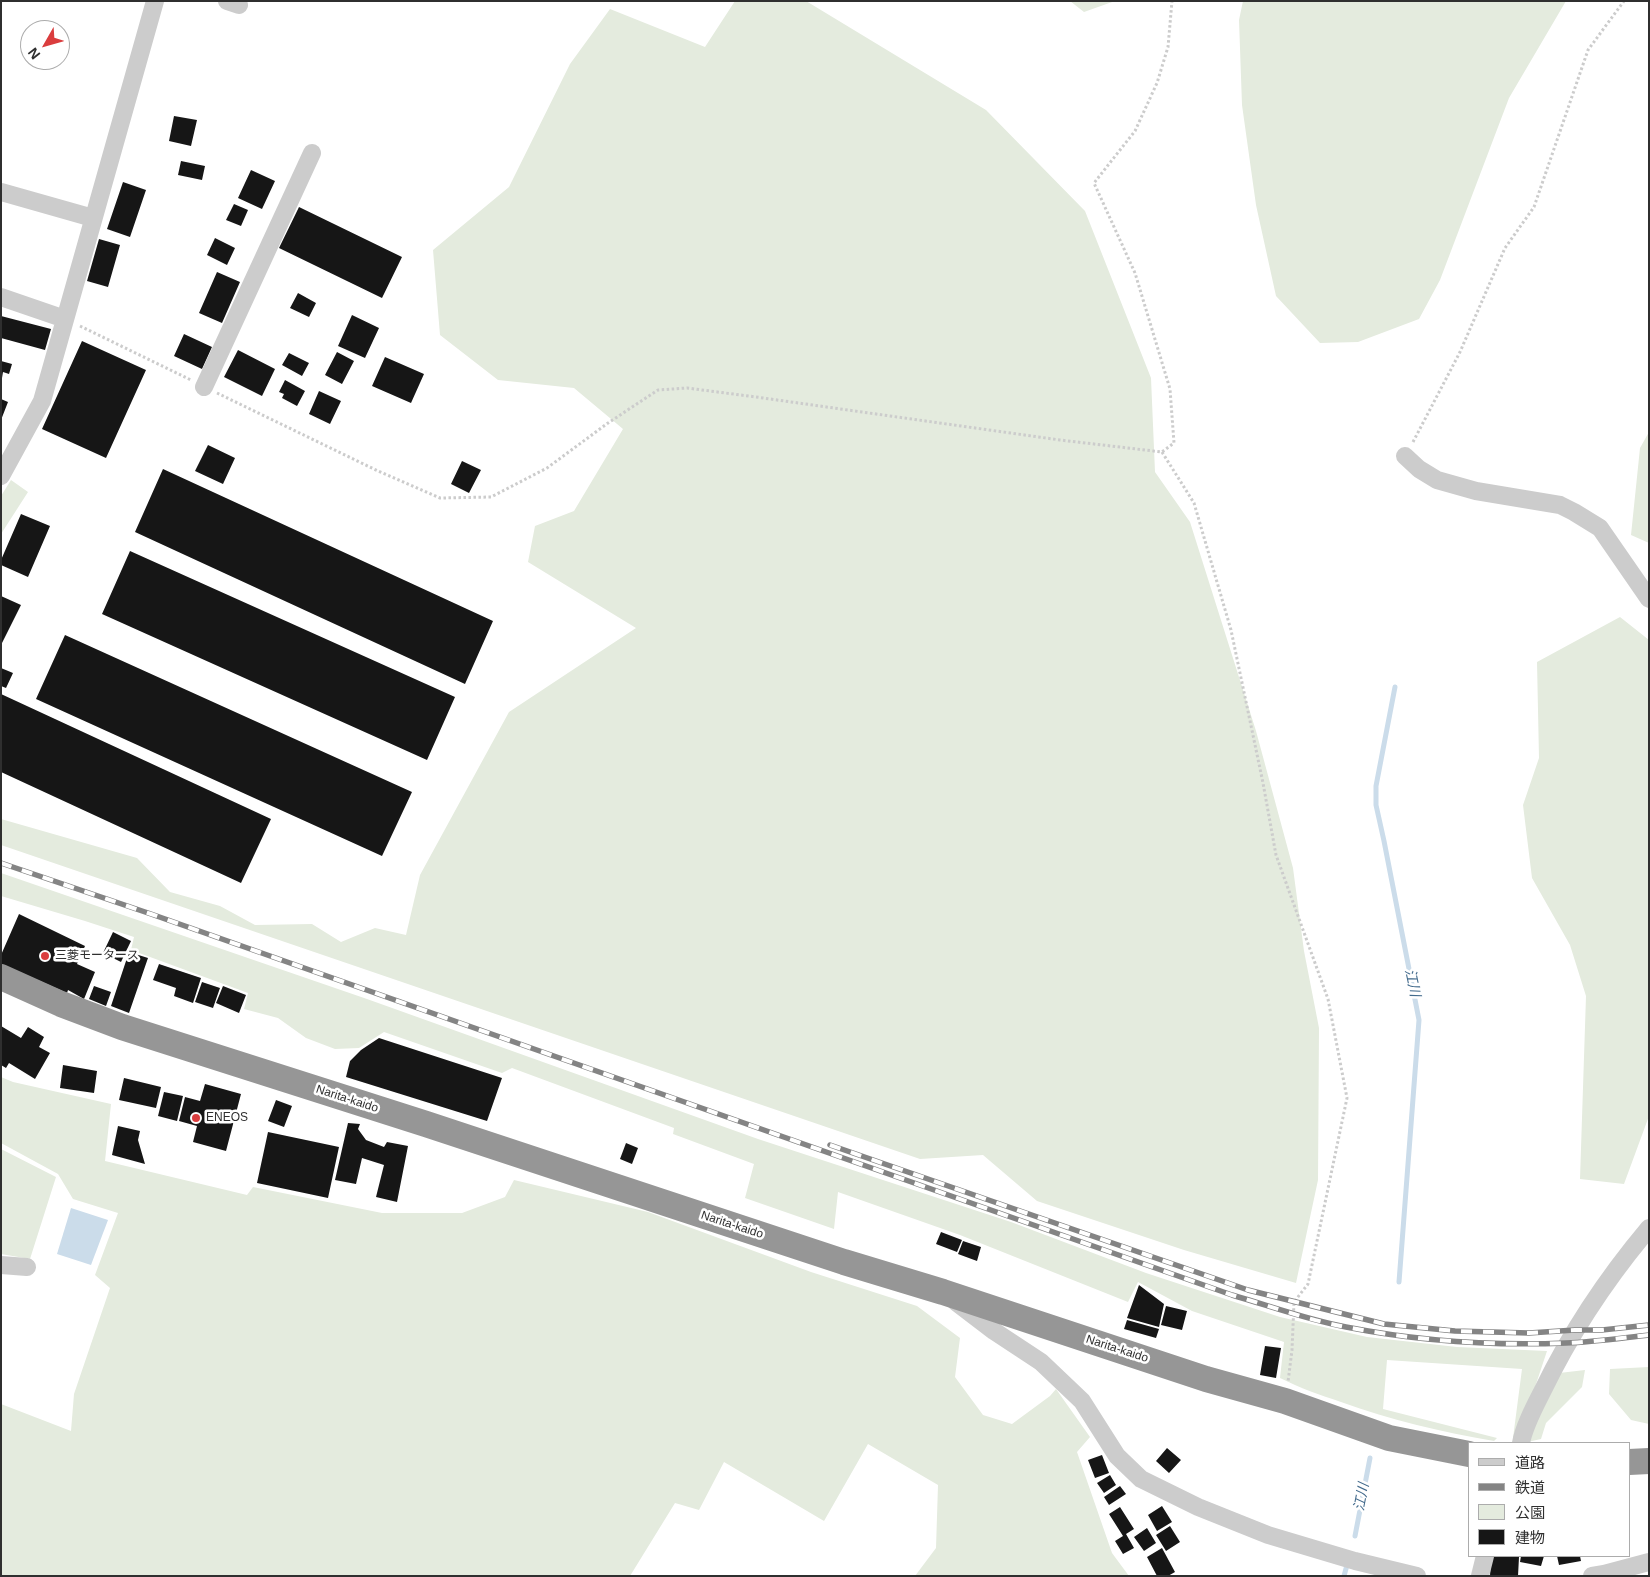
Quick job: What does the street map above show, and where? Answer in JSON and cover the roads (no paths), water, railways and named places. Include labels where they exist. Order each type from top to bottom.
[{"type":"highway","name":"Narita-kaido","points":[[1,977],[61,1004],[122,1027],[426,1124],[844,1262],[943,1292],[1206,1379],[1285,1401],[1389,1438],[1468,1454]]},
{"type":"highway","points":[[1630,1462],[1649,1461]]},
{"type":"street","points":[[1,476],[7,454],[42,401],[155,1]]},
{"type":"street","points":[[204,387],[312,153]]},
{"type":"street","points":[[1,192],[93,218]]},
{"type":"street","points":[[1,297],[66,319]]},
{"type":"street","points":[[1405,456],[1419,469],[1437,480],[1476,491],[1560,505],[1574,512],[1600,528],[1649,599]]},
{"type":"street","points":[[1522,1442],[1536,1404],[1566,1343],[1620,1262],[1649,1228]]},
{"type":"street","points":[[1,1265],[27,1267]]},
{"type":"street","points":[[943,1292],[994,1331],[1040,1362],[1082,1401],[1117,1456],[1141,1480],[1198,1507],[1268,1535],[1355,1561],[1416,1576]]},
{"type":"street","points":[[1480,1576],[1485,1557]]},
{"type":"street","points":[[1592,1576],[1649,1562]]},
{"type":"water","points":[[71,1208],[108,1220],[91,1265],[57,1254]]},
{"type":"waterway","name":"江川","points":[[1395,687],[1376,786],[1376,805],[1419,1020],[1399,1282]]},
{"type":"waterway","name":"江川","points":[[1355,1536],[1370,1458]]},
{"type":"waterway","name":"江川","points":[[1344,1576],[1347,1565]]},
{"type":"railway","points":[[1,863],[151,914],[1232,1295],[1303,1317],[1346,1327],[1400,1336],[1483,1343],[1566,1343],[1649,1335]]},
{"type":"railway","points":[[830,1145],[1248,1290],[1384,1324],[1455,1331],[1529,1333],[1602,1330],[1649,1325]]},
{"type":"place","name":"三菱モータース","points":[[45,956]]},
{"type":"place","name":"ENEOS","points":[[196,1118]]}]
